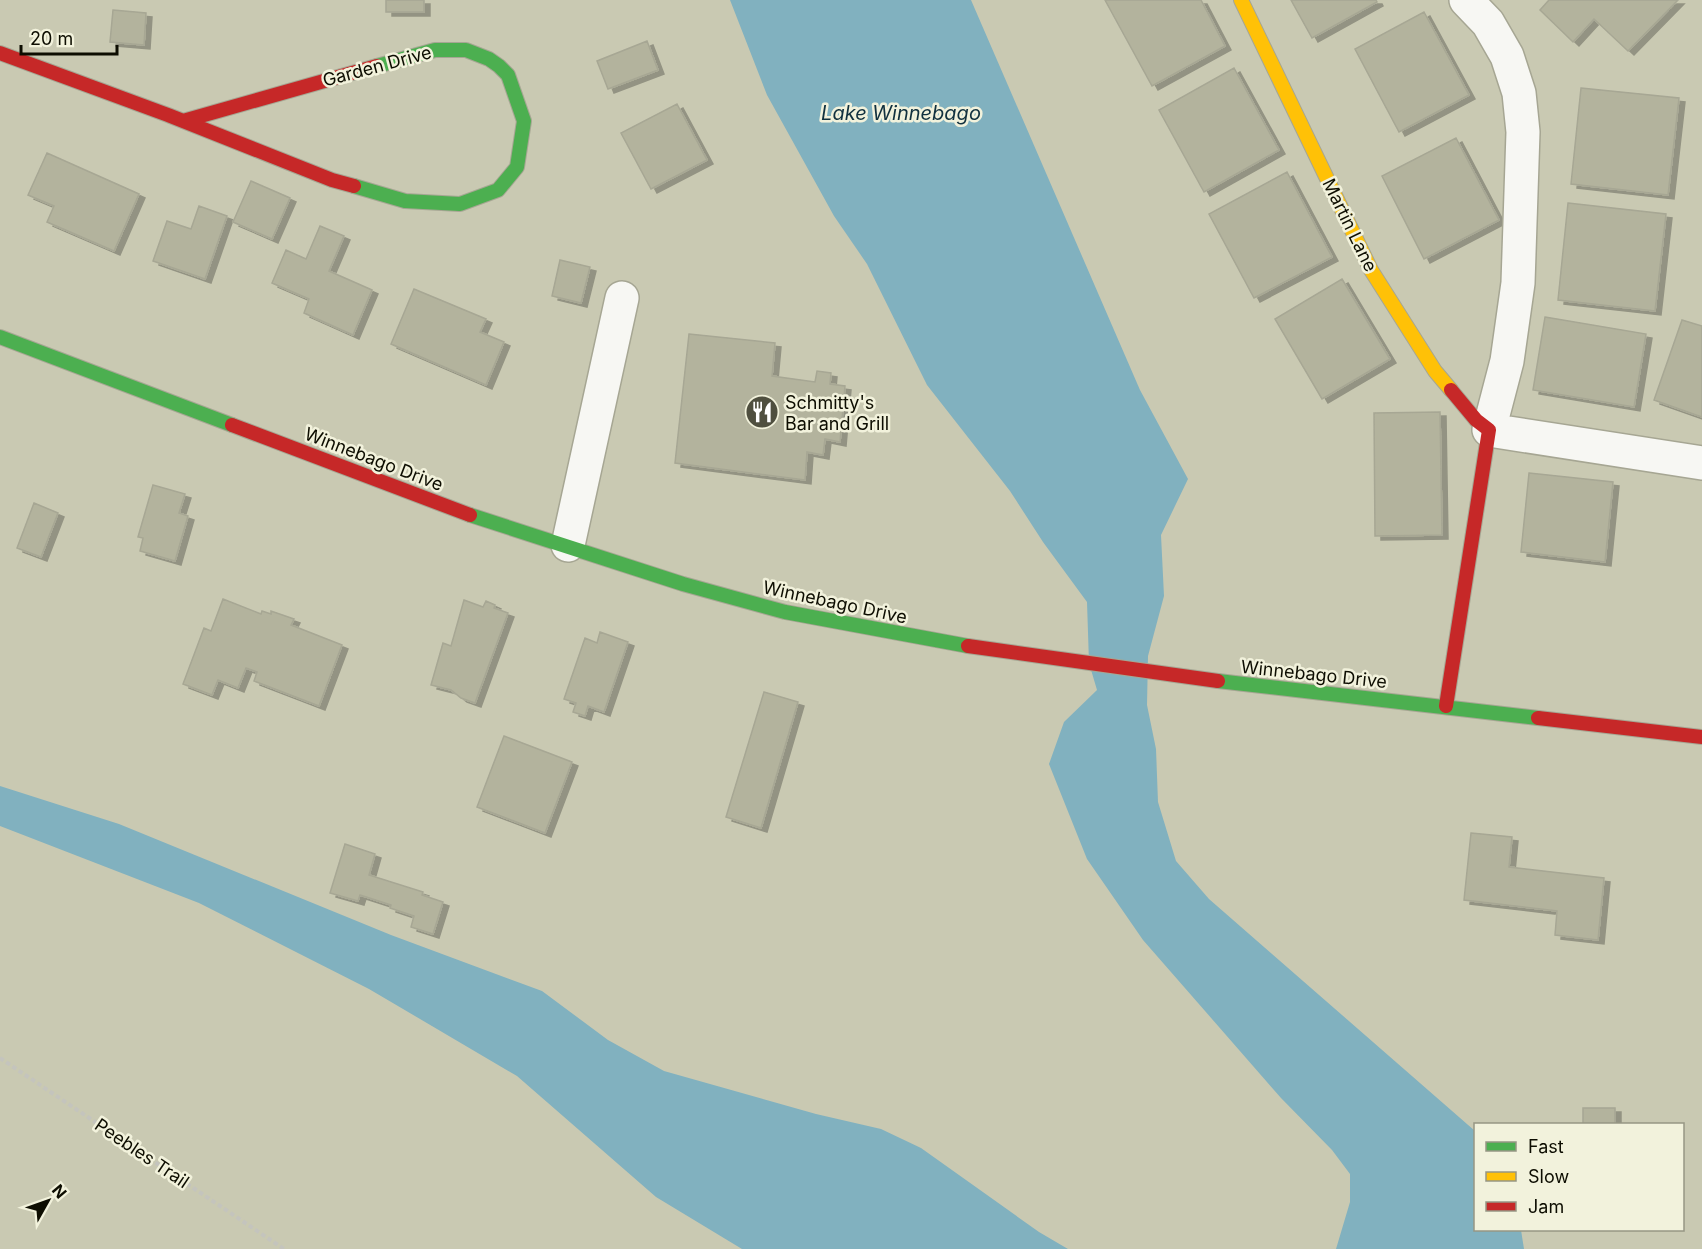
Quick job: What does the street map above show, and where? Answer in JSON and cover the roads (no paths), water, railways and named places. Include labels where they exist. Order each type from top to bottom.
[{"type":"street","name":"Martin Lane","points":[[1241,0],[1371,270],[1435,371],[1476,420],[1489,430]]},
{"type":"street","points":[[1446,706],[1489,430],[1507,361],[1518,284],[1523,132],[1519,93],[1507,56],[1488,23],[1466,0]]},
{"type":"street","name":"Garden Drive","points":[[0,53],[183,121],[332,180],[405,201],[460,204],[498,190],[517,167],[525,121],[508,75],[489,59],[454,48],[435,50],[183,121]]},
{"type":"street","points":[[568,545],[622,298]]},
{"type":"street","name":"Winnebago Drive","points":[[0,336],[455,510],[683,584],[785,612],[945,643],[1253,686],[1702,736]]},
{"type":"street","points":[[1489,430],[1702,463]]},
{"type":"water","name":"Lake Winnebago","points":[[730,0],[971,0],[1140,390],[1188,479],[1161,535],[1164,596],[1148,656],[1147,705],[1156,749],[1158,802],[1176,861],[1209,899],[1474,1130],[1474,1231],[1521,1231],[1524,1249],[1336,1249],[1350,1202],[1350,1174],[1332,1150],[1281,1098],[1143,940],[1087,859],[1049,764],[1064,722],[1097,690],[1089,663],[1087,602],[1043,542],[1010,491],[927,385],[867,264],[834,216],[767,95]]},
{"type":"water","points":[[0,786],[119,824],[391,935],[542,991],[608,1040],[664,1071],[816,1114],[881,1129],[921,1148],[1039,1232],[1068,1249],[742,1249],[656,1197],[517,1076],[369,989],[199,903],[0,826]]},
{"type":"place","name":"Schmitty's Bar and Grill","points":[[762,412]]}]
